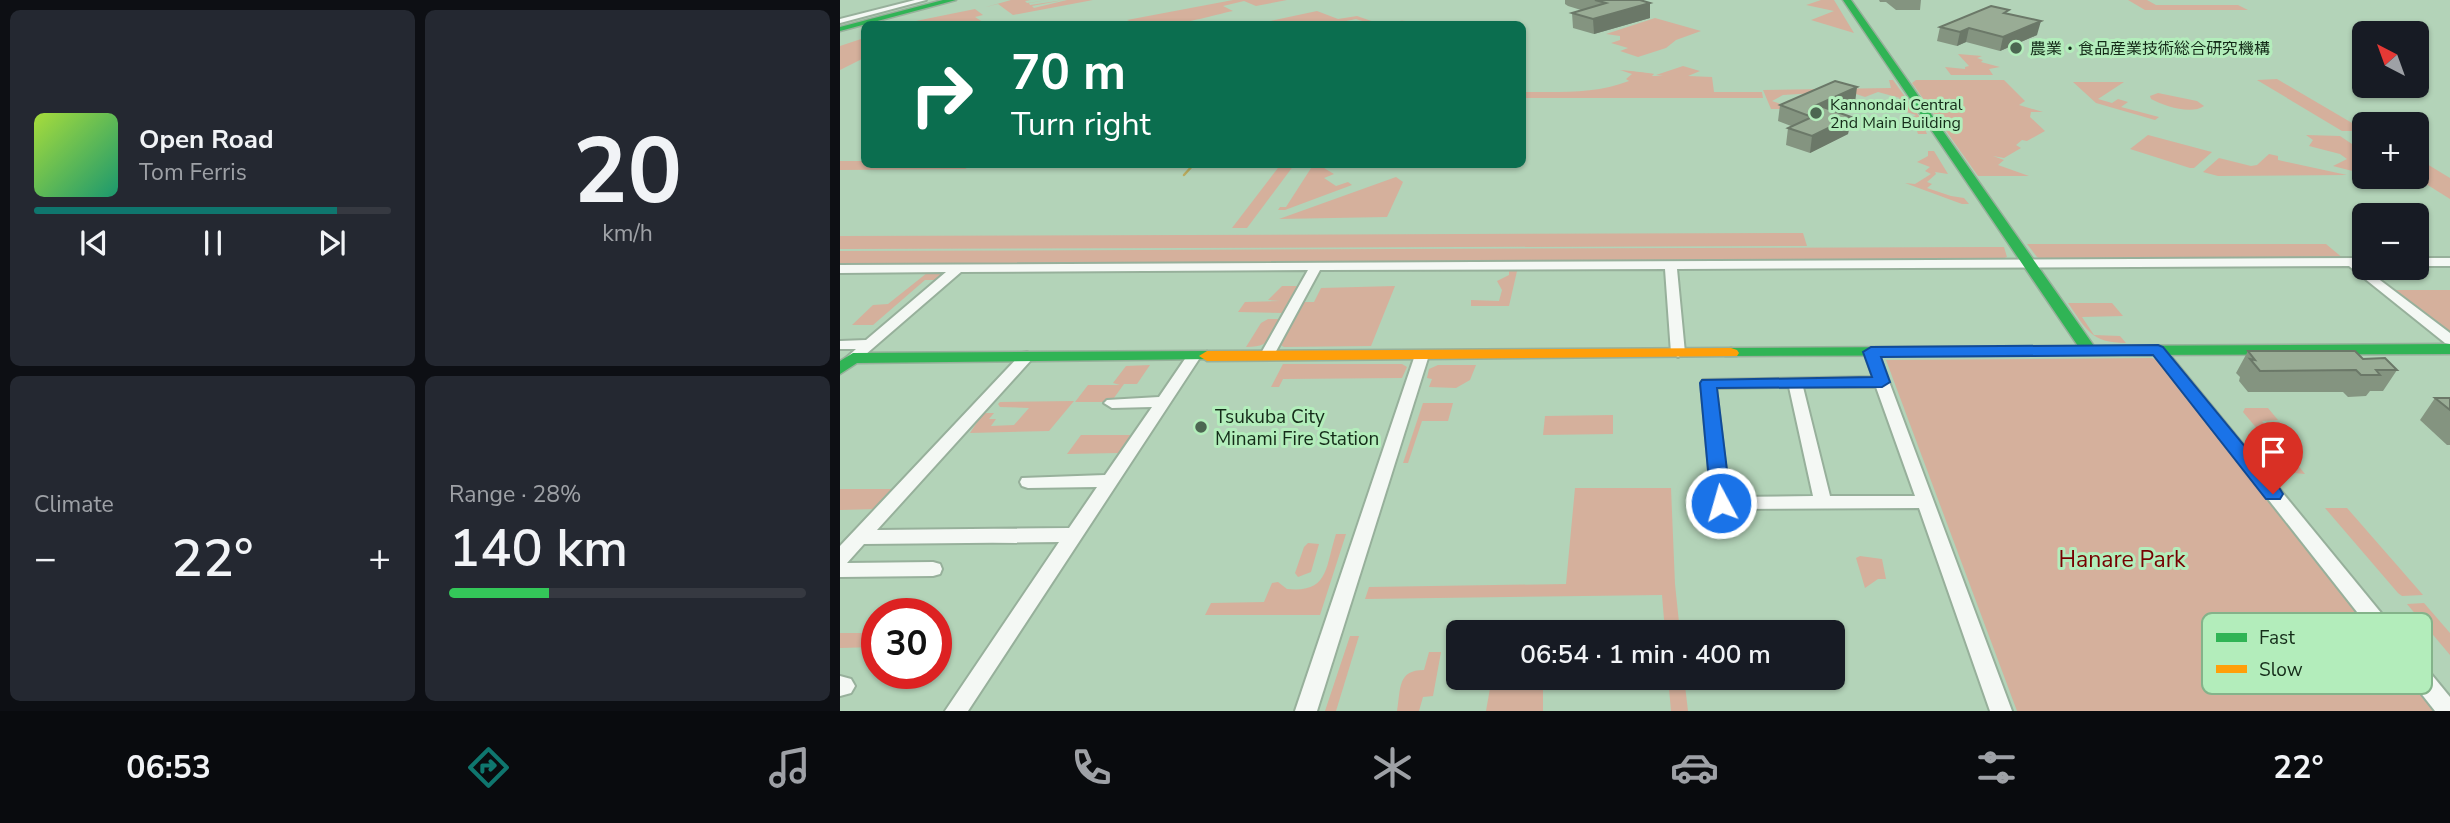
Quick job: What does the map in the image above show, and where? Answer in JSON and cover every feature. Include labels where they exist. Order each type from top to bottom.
[{"type":"main road","points":[[876,21],[952,0]]},
{"type":"main road","points":[[885,21],[969,0]]},
{"type":"main road","points":[[1847,0],[2089,351]]},
{"type":"main road","points":[[840,31],[861,25]]},
{"type":"main road","points":[[840,31],[861,28]]},
{"type":"main road","points":[[840,369],[853,358],[2450,349]]},
{"type":"street","points":[[840,20],[923,0]]},
{"type":"street","points":[[840,269],[2352,262]]},
{"type":"street","points":[[2429,262],[2450,262]]},
{"type":"street","points":[[1671,266],[1678,353]]},
{"type":"street","points":[[1267,355],[1316,268]]},
{"type":"street","points":[[853,358],[957,269]]},
{"type":"street","points":[[2379,280],[2450,340]]},
{"type":"street","points":[[840,345],[869,344]]},
{"type":"street","points":[[2158,350],[2369,613]]},
{"type":"street","points":[[1871,352],[2001,711]]},
{"type":"street","points":[[1306,711],[1422,355]]},
{"type":"street","points":[[840,558],[1027,356]]},
{"type":"street","points":[[956,711],[1194,356]]},
{"type":"street","points":[[1882,382],[1708,383],[1721,503],[1925,502]]},
{"type":"street","points":[[1795,383],[1823,502]]},
{"type":"street","points":[[1112,403],[1162,402]]},
{"type":"street","points":[[1028,482],[1110,481]]},
{"type":"street","points":[[859,537],[1074,535]]},
{"type":"street","points":[[840,570],[933,569]]},
{"type":"street","points":[[2432,691],[2448,711]]},
{"type":"green space","points":[[1011,0],[1031,0],[1025,1],[1027,3],[1048,0],[1029,3],[1030,5],[1064,0],[1032,6],[1034,8],[1067,0],[1093,0],[1013,15],[998,4],[986,7]]},
{"type":"green space","points":[[1233,0],[1287,0],[1256,6],[1244,1],[1223,6],[1233,11],[1188,21],[1127,20]]},
{"type":"green space","points":[[1821,0],[1834,0],[1854,33],[1811,20],[1834,11],[1806,5]]},
{"type":"green space","points":[[2128,0],[2147,0],[2156,5],[2238,5],[2248,10],[2145,10]]},
{"type":"green space","points":[[975,9],[983,15],[975,17],[981,21],[916,21]]},
{"type":"green space","points":[[1317,11],[1338,19],[1357,16],[1371,21],[1356,19],[1270,21]]},
{"type":"green space","points":[[1655,18],[1701,31],[1676,40],[1666,48],[1638,57],[1620,51],[1628,48],[1611,43],[1620,40],[1620,36],[1606,34]]},
{"type":"green space","points":[[861,39],[861,60],[840,70],[840,46]]},
{"type":"green space","points":[[1958,54],[1982,56],[1977,58],[1983,60],[1981,62],[2000,67],[1989,69],[1993,75],[1951,75],[1945,67],[1965,69],[1969,66]]},
{"type":"green space","points":[[1683,66],[1700,71],[1688,76],[1712,77],[1714,92],[1762,92],[1763,98],[1526,98],[1526,92],[1590,90],[1629,81],[1626,79],[1632,74],[1620,70],[1663,76],[1656,75]]},
{"type":"green space","points":[[2277,79],[2352,123],[2352,131],[2342,131],[2257,80]]},
{"type":"green space","points":[[1889,80],[1893,80],[1919,116],[1927,134],[1918,134],[1903,125],[1916,115],[1887,106],[1900,98],[1878,92],[1865,97],[1847,91],[1783,95],[1772,101],[1786,106],[1784,109],[1771,109],[1763,90],[1891,88]]},
{"type":"green space","points":[[1916,80],[2004,80],[2025,101],[2019,105],[2043,112],[2031,112],[2030,117],[2045,131],[2027,141],[2022,140],[2016,145],[2021,148],[2004,158],[1993,156],[2004,160],[1998,165],[2029,176],[1978,176],[1912,83]]},
{"type":"green space","points":[[2073,82],[2124,82],[2098,99],[2112,103],[2118,99],[2128,102],[2121,107],[2159,117],[2155,120],[2096,103]]},
{"type":"green space","points":[[2158,93],[2197,101],[2204,106],[2192,110],[2170,107],[2151,99],[2150,96]]},
{"type":"green space","points":[[2148,135],[2212,152],[2194,168],[2190,168],[2130,149]]},
{"type":"green space","points":[[2306,135],[2340,136],[2352,144],[2352,171],[2333,166],[2347,159],[2340,154],[2309,146],[2313,140]]},
{"type":"green space","points":[[1928,151],[1934,151],[1948,174],[1935,172],[1927,182],[1932,184],[1927,188],[1964,198],[1969,204],[1962,204],[1905,183],[1915,184],[1931,174],[1925,171],[1930,167],[1917,162],[1928,156]]},
{"type":"green space","points":[[2269,154],[2278,156],[2278,160],[2347,175],[2218,176],[2203,172],[2219,158],[2251,166],[2257,165]]},
{"type":"green space","points":[[840,161],[861,161],[861,168],[967,168],[965,169],[840,170]]},
{"type":"green space","points":[[2429,165],[2450,178],[2450,199],[2429,186]]},
{"type":"green space","points":[[1278,168],[1292,168],[1247,228],[1232,228]]},
{"type":"green space","points":[[1311,168],[1324,168],[1334,174],[1324,178],[1336,186],[1348,182],[1352,185],[1285,210],[1278,210],[1280,207],[1286,207]]},
{"type":"green space","points":[[1396,177],[1403,182],[1387,217],[1279,219]]},
{"type":"green space","points":[[1803,233],[1807,246],[840,249],[840,236]]},
{"type":"green space","points":[[2027,244],[2326,244],[2344,259],[2043,260],[2037,257]]},
{"type":"green space","points":[[2004,247],[2007,257],[1999,260],[840,265],[840,251]]},
{"type":"green space","points":[[1509,271],[1517,271],[1509,306],[1471,306],[1471,300],[1499,301],[1502,290],[1497,281],[1509,275]]},
{"type":"green space","points":[[927,273],[941,273],[942,276],[936,280],[925,280],[873,325],[852,325],[873,305],[888,304]]},
{"type":"green space","points":[[1282,286],[1297,286],[1284,313],[1238,312],[1245,302],[1280,301],[1268,300]]},
{"type":"green space","points":[[1395,286],[1371,346],[1284,347],[1279,344],[1301,302],[1314,302],[1321,288]]},
{"type":"green space","points":[[2393,290],[2450,290],[2450,334]]},
{"type":"green space","points":[[2068,303],[2112,303],[2123,316],[2082,317],[2094,335]]},
{"type":"green space","points":[[1268,319],[1280,319],[1268,340],[1260,345],[1246,347],[1261,323]]},
{"type":"green space","points":[[2094,335],[2120,336],[2126,343],[2114,342]]},
{"type":"green space","name":"Hanare Park","points":[[2152,358],[2159,361],[2360,613],[2202,613],[2202,694],[2424,694],[2438,711],[2017,711],[1886,360]]},
{"type":"green space","points":[[1283,364],[1402,364],[1407,367],[1402,378],[1283,379],[1279,387],[1271,387]]},
{"type":"green space","points":[[1150,365],[1137,384],[1124,384],[1111,402],[1075,402],[1088,385],[1120,385],[1113,383],[1126,366]]},
{"type":"green space","points":[[1438,365],[1476,365],[1470,380],[1456,388],[1429,387],[1432,379],[1427,378],[1429,369]]},
{"type":"green space","points":[[1074,401],[1049,431],[970,433],[983,413],[994,413],[989,419],[996,419],[991,426],[1014,425],[1029,408],[1000,407],[1000,402]]},
{"type":"green space","points":[[1423,403],[1453,403],[1448,421],[1422,421],[1408,463],[1403,463]]},
{"type":"green space","points":[[2245,408],[2268,408],[2278,420],[2262,421],[2305,474],[2294,473],[2243,412]]},
{"type":"green space","points":[[1613,415],[1613,434],[1543,435],[1545,416]]},
{"type":"green space","points":[[1081,435],[1131,435],[1118,453],[1067,454]]},
{"type":"green space","points":[[1575,488],[1671,488],[1679,620],[1664,620],[1662,595],[1365,599],[1369,587],[1566,584]]},
{"type":"green space","points":[[840,489],[895,489],[876,509],[840,510]]},
{"type":"green space","points":[[2325,508],[2347,508],[2423,595],[2402,596],[2398,593]]},
{"type":"green space","points":[[1336,534],[1346,534],[1320,615],[1205,615],[1211,603],[1264,602],[1272,583],[1278,582],[1287,589],[1311,587],[1323,576]]},
{"type":"green space","points":[[1308,543],[1319,544],[1311,572],[1298,577],[1295,573]]},
{"type":"green space","points":[[1860,556],[1882,559],[1886,579],[1878,579],[1865,588],[1856,558]]},
{"type":"green space","points":[[2424,603],[2450,633],[2450,655],[2432,634],[2432,613],[2415,613],[2407,604]]},
{"type":"green space","points":[[840,633],[861,633],[861,647],[840,648]]},
{"type":"green space","points":[[1350,636],[1359,636],[1336,711],[1325,711]]},
{"type":"green space","points":[[1429,652],[1441,652],[1433,696],[1423,697],[1419,711],[1397,711],[1402,682],[1409,673],[1424,670]]},
{"type":"green space","points":[[1490,690],[1543,690],[1543,711],[1486,711]]},
{"type":"green space","points":[[1669,690],[1686,690],[1688,711],[1671,711]]},
{"type":"building","points":[[1595,0],[1640,0],[1650,3],[1593,19],[1572,13],[1606,3]]},
{"type":"building","points":[[1991,6],[2009,10],[2004,13],[2041,21],[2003,37],[1969,28],[1960,32],[1940,27]]},
{"type":"building","points":[[1835,81],[1857,87],[1817,105],[1851,117],[1812,136],[1788,128],[1812,117],[1780,105]]},
{"type":"building","points":[[2248,351],[2355,351],[2363,359],[2385,358],[2397,370],[2376,370],[2380,375],[2361,375],[2356,370],[2260,371],[2250,359],[2255,360]]},
{"type":"building","points":[[2435,398],[2450,398],[2450,410]]},
{"type":"waterway","points":[[1184,175],[1190,168]]},
{"type":"traffic: fast","points":[[871,21],[952,0]]},
{"type":"traffic: fast","points":[[1847,0],[2089,351]]},
{"type":"traffic: fast","points":[[840,29],[861,24]]},
{"type":"traffic: fast","points":[[1731,353],[2450,349]]},
{"type":"traffic: fast","points":[[840,369],[853,358],[1207,356]]},
{"type":"traffic: slow","points":[[1207,356],[1731,353]]},
{"type":"place","name":"農業・食品産業技術総合研究機構","points":[[2016,48]]},
{"type":"place","name":"Kannondai Central 2nd Main Building","points":[[1816,113]]},
{"type":"place","name":"Tsukuba City Minami Fire Station","points":[[1201,427]]},
{"type":"route","points":[[1721,503],[1708,383],[1882,382],[1871,352],[2158,350],[2273,494]]}]
